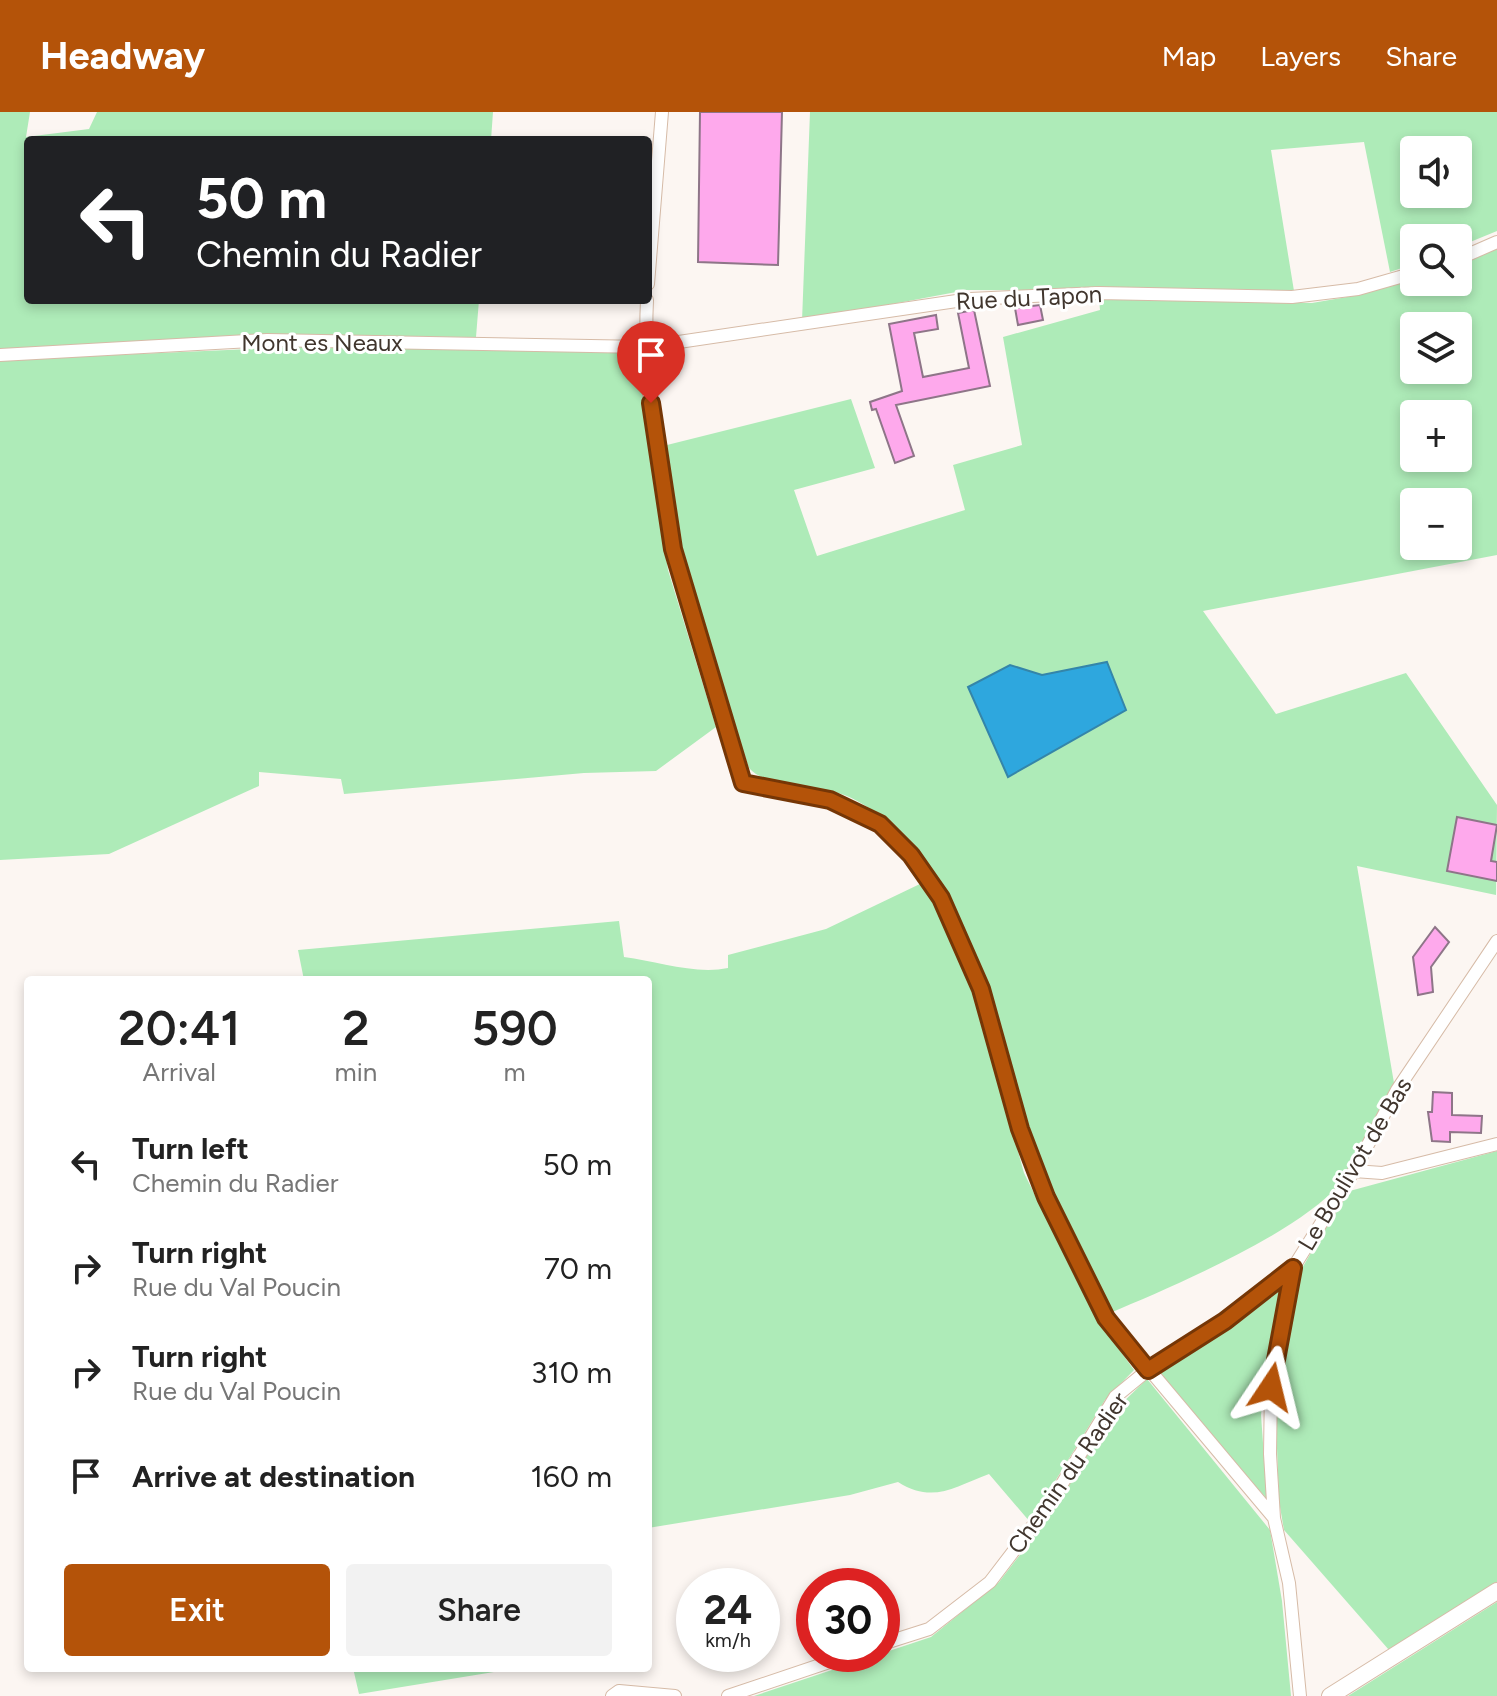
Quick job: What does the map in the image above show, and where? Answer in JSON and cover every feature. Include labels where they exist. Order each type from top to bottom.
[{"type":"street","points":[[652,235],[662,112]]},
{"type":"street","points":[[1472,253],[1497,242]]},
{"type":"street","name":"Rue du Tapon","points":[[645,347],[970,299],[1099,293],[1292,297],[1358,289],[1400,277]]},
{"type":"street","points":[[647,304],[645,347],[673,549],[743,783],[830,800],[880,824],[911,855],[941,898],[981,989],[1020,1129],[1046,1197],[1106,1318],[1274,1518]]},
{"type":"street","name":"Mont es Neaux","points":[[0,355],[267,340],[645,347]]},
{"type":"street","name":"Le Boulivot de Bas","points":[[1300,1696],[1289,1583],[1274,1518],[1271,1387],[1293,1268],[1354,1171],[1397,1090],[1497,941]]},
{"type":"street","points":[[1354,1171],[1382,1173],[1497,1144]]},
{"type":"street","name":"Chemin du Radier","points":[[900,1638],[929,1629],[990,1582],[1051,1502],[1115,1397],[1148,1370],[1225,1321],[1293,1268]]},
{"type":"street","points":[[1330,1696],[1497,1591]]},
{"type":"street","points":[[728,1696],[799,1672]]},
{"type":"street","points":[[612,1696],[619,1691],[675,1696]]},
{"type":"green space","points":[[0,112],[30,112],[24,136],[24,304],[479,304],[476,337],[250,336],[0,350]]},
{"type":"green space","points":[[97,112],[493,112],[491,136],[34,136],[89,129]]},
{"type":"green space","points":[[810,112],[1497,112],[1497,231],[1472,241],[1472,224],[1400,224],[1400,269],[1390,272],[1364,142],[1271,150],[1294,291],[967,290],[802,321]]},
{"type":"green space","points":[[1497,247],[1497,555],[1472,560],[1472,488],[1400,488],[1400,560],[1471,560],[1203,611],[1276,714],[1406,673],[1497,805],[1496,895],[1357,866],[1394,1083],[1340,1184],[1320,1203],[1265,1240],[1199,1274],[1110,1313],[1083,1265],[1047,1182],[980,971],[968,940],[936,881],[908,843],[869,808],[834,792],[767,780],[749,768],[698,609],[678,529],[663,446],[851,399],[875,468],[794,490],[817,556],[965,510],[953,465],[1022,445],[1003,337],[1100,310],[1099,299],[1312,303],[1347,297],[1400,280],[1400,296],[1472,296],[1472,257]]},
{"type":"green space","points":[[316,346],[637,352],[668,570],[716,727],[656,771],[584,773],[344,794],[341,779],[259,772],[259,786],[109,854],[0,860],[0,360]]},
{"type":"green space","points":[[922,883],[949,932],[972,986],[1024,1173],[1095,1316],[1134,1370],[1105,1400],[1030,1522],[989,1474],[933,1493],[911,1489],[898,1482],[850,1495],[652,1527],[652,976],[303,976],[298,950],[619,921],[624,957],[689,969],[715,970],[728,968],[728,955],[826,929]]},
{"type":"green space","points":[[1497,1151],[1497,1582],[1389,1650],[1284,1530],[1279,1501],[1275,1395],[1289,1309],[1301,1270],[1346,1192]]},
{"type":"green space","points":[[1286,1278],[1265,1367],[1261,1415],[1267,1499],[1154,1371]]},
{"type":"green space","points":[[1147,1379],[1270,1530],[1282,1601],[1291,1696],[754,1696],[826,1672],[900,1672],[900,1647],[931,1637],[999,1582],[1036,1534],[1118,1407]]},
{"type":"green space","points":[[1497,1602],[1497,1696],[1348,1696]]},
{"type":"green space","points":[[354,1672],[494,1672],[359,1694]]},
{"type":"water","points":[[1107,662],[1126,710],[1008,777],[968,687],[1010,665],[1042,675]]},
{"type":"building","points":[[700,112],[782,112],[778,265],[698,262]]},
{"type":"building","points":[[1040,305],[1043,320],[1018,325],[1015,308]]},
{"type":"building","points":[[974,310],[990,386],[896,405],[914,456],[895,463],[876,409],[872,410],[870,402],[902,391],[889,324],[936,315],[938,329],[914,333],[923,377],[969,368],[958,313]]},
{"type":"building","points":[[1457,817],[1497,825],[1491,861],[1497,862],[1497,881],[1447,871]]},
{"type":"building","points":[[1435,927],[1449,942],[1431,967],[1433,992],[1418,995],[1413,957]]},
{"type":"building","points":[[1433,1092],[1452,1093],[1452,1115],[1482,1116],[1481,1133],[1450,1132],[1450,1142],[1432,1141],[1428,1112],[1432,1112]]},
{"type":"route","points":[[651,403],[673,549],[743,783],[830,800],[880,824],[911,855],[941,898],[981,989],[1020,1129],[1046,1197],[1106,1318],[1148,1370],[1225,1321],[1293,1268],[1271,1387]]}]
